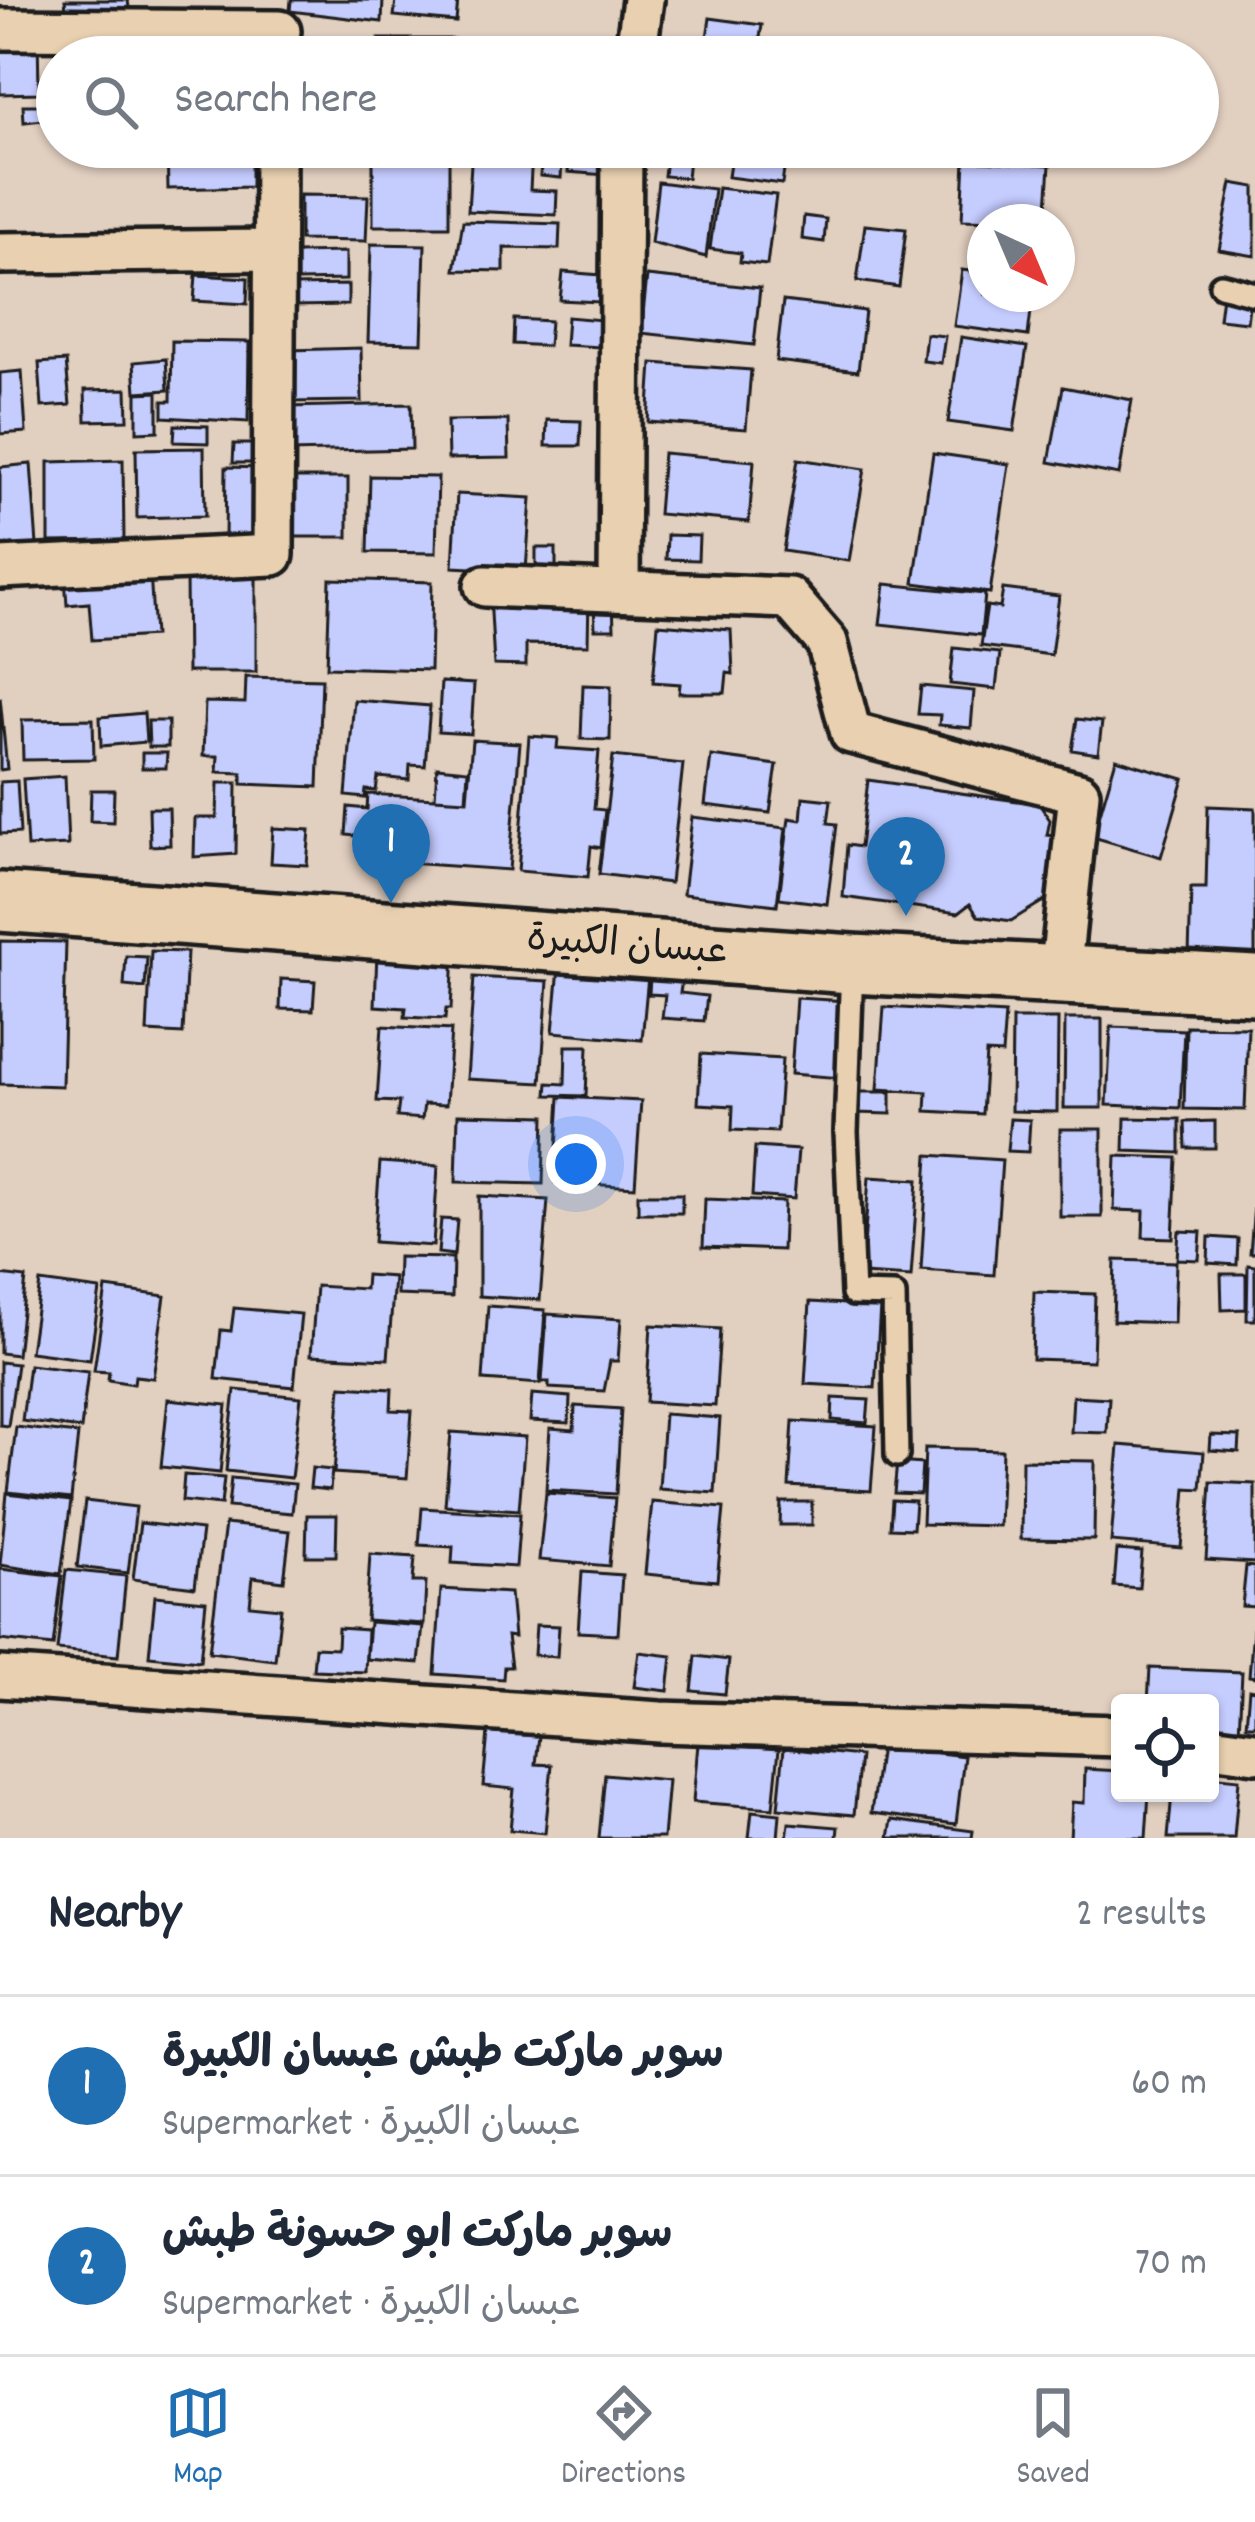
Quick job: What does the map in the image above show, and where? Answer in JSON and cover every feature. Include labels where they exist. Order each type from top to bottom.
[{"type":"main road","name":"عبسان الكبيرة","points":[[0,902],[852,964],[1255,985]]},
{"type":"street","points":[[638,36],[644,0]]},
{"type":"street","points":[[0,29],[277,29]]},
{"type":"street","points":[[0,568],[273,555],[274,168]]},
{"type":"street","points":[[620,588],[622,168]]},
{"type":"street","points":[[0,254],[271,250]]},
{"type":"street","points":[[485,586],[789,598],[827,642],[851,733],[1078,793],[1060,976]]},
{"type":"street","points":[[0,1677],[660,1722],[1111,1736]]},
{"type":"street","points":[[1219,1748],[1255,1752]]},
{"type":"lane","points":[[1221,285],[1255,294]]},
{"type":"lane","points":[[852,964],[846,1132],[853,1294],[894,1295],[897,1455]]},
{"type":"building","points":[[65,0],[128,0],[129,8],[66,9]]},
{"type":"building","points":[[291,0],[383,0],[382,22],[290,11]]},
{"type":"building","points":[[396,0],[458,0],[456,22],[394,16]]},
{"type":"building","points":[[710,18],[762,25],[760,36],[707,36]]},
{"type":"building","points":[[38,32],[36,93],[0,94],[0,33]]},
{"type":"building","points":[[23,105],[36,105],[36,121],[24,122]]},
{"type":"building","points":[[168,168],[251,168],[251,187],[168,189]]},
{"type":"building","points":[[373,168],[449,168],[449,226],[373,226]]},
{"type":"building","points":[[471,168],[531,168],[530,190],[557,191],[556,215],[468,211]]},
{"type":"building","points":[[541,168],[562,168],[561,178],[540,176]]},
{"type":"building","points":[[568,168],[606,168],[606,175],[568,172]]},
{"type":"building","points":[[665,168],[688,168],[687,178],[664,176]]},
{"type":"building","points":[[729,168],[784,168],[782,184],[728,177]]},
{"type":"building","points":[[965,168],[1050,168],[1047,204],[967,204],[967,220],[962,220]]},
{"type":"building","points":[[658,182],[714,189],[706,257],[651,243]]},
{"type":"building","points":[[1232,183],[1255,187],[1255,256],[1219,250]]},
{"type":"building","points":[[718,188],[776,195],[767,265],[740,262],[741,253],[710,249]]},
{"type":"building","points":[[300,195],[368,196],[366,241],[300,240]]},
{"type":"building","points":[[804,216],[826,219],[824,242],[802,239]]},
{"type":"building","points":[[463,221],[560,224],[559,249],[504,248],[504,271],[455,270]]},
{"type":"building","points":[[865,225],[906,229],[899,287],[857,281]]},
{"type":"building","points":[[371,244],[425,245],[422,343],[368,342]]},
{"type":"building","points":[[346,252],[346,280],[297,281],[297,253]]},
{"type":"building","points":[[962,270],[967,271],[967,312],[1031,312],[1028,336],[954,326]]},
{"type":"building","points":[[563,272],[601,275],[599,302],[560,300]]},
{"type":"building","points":[[196,275],[248,278],[247,304],[194,301]]},
{"type":"building","points":[[647,276],[760,288],[754,345],[641,333]]},
{"type":"building","points":[[348,285],[348,305],[294,306],[294,286]]},
{"type":"building","points":[[1222,295],[1250,298],[1247,322],[1219,319]]},
{"type":"building","points":[[783,301],[865,311],[858,371],[776,361]]},
{"type":"building","points":[[567,317],[603,320],[601,347],[565,345]]},
{"type":"building","points":[[514,319],[550,321],[548,346],[513,344]]},
{"type":"building","points":[[926,334],[945,336],[941,363],[923,361]]},
{"type":"building","points":[[961,337],[1027,347],[1014,431],[948,422]]},
{"type":"building","points":[[172,341],[249,342],[248,422],[163,417],[163,401],[171,401]]},
{"type":"building","points":[[361,348],[362,401],[289,402],[289,350]]},
{"type":"building","points":[[166,359],[168,390],[136,392],[134,362]]},
{"type":"building","points":[[66,361],[70,405],[42,407],[39,363]]},
{"type":"building","points":[[652,363],[751,370],[746,429],[648,422]]},
{"type":"building","points":[[22,371],[26,432],[0,434],[0,373]]},
{"type":"building","points":[[1063,387],[1132,400],[1119,475],[1049,462]]},
{"type":"building","points":[[127,389],[128,420],[86,421],[85,390]]},
{"type":"building","points":[[158,392],[158,431],[137,432],[137,393]]},
{"type":"building","points":[[411,404],[412,449],[289,452],[288,407]]},
{"type":"building","points":[[508,420],[509,458],[448,459],[447,421]]},
{"type":"building","points":[[547,420],[581,421],[580,446],[546,446]]},
{"type":"building","points":[[175,425],[208,426],[208,443],[174,442]]},
{"type":"building","points":[[234,444],[255,444],[255,463],[233,463]]},
{"type":"building","points":[[204,448],[205,516],[137,518],[136,449]]},
{"type":"building","points":[[663,453],[754,461],[749,522],[658,514]]},
{"type":"building","points":[[933,453],[1009,464],[990,593],[914,583]]},
{"type":"building","points":[[798,459],[865,469],[849,561],[783,551]]},
{"type":"building","points":[[123,460],[124,541],[49,542],[49,462]]},
{"type":"building","points":[[31,464],[37,545],[0,548],[0,467]]},
{"type":"building","points":[[226,467],[261,468],[260,540],[225,540]]},
{"type":"building","points":[[370,476],[438,477],[436,553],[368,552]]},
{"type":"building","points":[[289,478],[348,478],[348,537],[289,537]]},
{"type":"building","points":[[457,494],[531,498],[526,571],[453,567]]},
{"type":"building","points":[[667,535],[699,536],[698,560],[666,559]]},
{"type":"building","points":[[536,548],[556,548],[556,571],[536,571]]},
{"type":"building","points":[[150,571],[154,636],[92,640],[89,603],[67,605],[65,577]]},
{"type":"building","points":[[256,575],[256,672],[187,672],[186,576]]},
{"type":"building","points":[[330,579],[432,582],[430,670],[327,667]]},
{"type":"building","points":[[885,584],[985,594],[981,635],[880,624]]},
{"type":"building","points":[[1003,589],[1059,596],[1051,655],[981,646],[987,606],[1000,608]]},
{"type":"building","points":[[490,595],[589,596],[588,645],[526,644],[526,666],[494,665]]},
{"type":"building","points":[[613,601],[614,629],[595,629],[594,602]]},
{"type":"building","points":[[658,624],[731,630],[733,674],[727,673],[725,693],[679,693],[680,684],[653,682]]},
{"type":"building","points":[[954,648],[1000,653],[996,689],[950,684]]},
{"type":"building","points":[[246,677],[322,679],[318,787],[242,784],[242,773],[217,772],[218,756],[203,756],[205,702],[245,703]]},
{"type":"building","points":[[441,682],[474,684],[471,734],[438,732]]},
{"type":"building","points":[[583,685],[611,686],[610,740],[581,739]]},
{"type":"building","points":[[921,686],[974,691],[971,728],[939,725],[940,715],[918,714]]},
{"type":"building","points":[[0,697],[7,769],[0,770]]},
{"type":"building","points":[[354,700],[430,706],[425,766],[410,765],[409,780],[378,777],[376,791],[366,790],[365,798],[346,796]]},
{"type":"building","points":[[144,713],[146,742],[101,746],[100,717]]},
{"type":"building","points":[[93,719],[94,759],[23,760],[22,720]]},
{"type":"building","points":[[1077,719],[1102,722],[1098,754],[1072,750]]},
{"type":"building","points":[[148,721],[168,721],[168,747],[149,747]]},
{"type":"building","points":[[529,736],[558,738],[557,748],[599,751],[594,809],[605,810],[601,848],[591,846],[588,877],[518,871]]},
{"type":"building","points":[[472,740],[520,743],[509,870],[364,860],[365,837],[346,835],[348,807],[367,809],[368,794],[467,800]]},
{"type":"building","points":[[142,753],[167,753],[166,768],[142,768]]},
{"type":"building","points":[[613,756],[683,764],[670,883],[599,874]]},
{"type":"building","points":[[711,756],[777,765],[770,813],[705,805]]},
{"type":"building","points":[[1116,759],[1184,779],[1161,857],[1093,837]]},
{"type":"building","points":[[437,767],[468,770],[466,800],[435,798]]},
{"type":"building","points":[[65,776],[68,845],[27,847],[23,779]]},
{"type":"building","points":[[868,780],[1039,804],[1050,820],[1047,835],[1060,837],[1048,898],[1011,921],[978,916],[970,904],[958,913],[843,897],[847,845],[860,847]]},
{"type":"building","points":[[17,781],[20,833],[0,834],[0,782]]},
{"type":"building","points":[[218,783],[237,783],[236,854],[194,857],[195,818],[217,818]]},
{"type":"building","points":[[91,790],[114,790],[113,822],[90,821]]},
{"type":"building","points":[[803,797],[831,800],[828,823],[837,824],[827,904],[779,898],[789,818],[801,820]]},
{"type":"building","points":[[1208,806],[1255,808],[1255,957],[1189,955],[1191,888],[1206,888]]},
{"type":"building","points":[[149,808],[169,808],[170,845],[150,846]]},
{"type":"building","points":[[692,817],[786,828],[777,905],[683,894]]},
{"type":"building","points":[[273,828],[310,830],[307,865],[271,863]]},
{"type":"building","points":[[0,941],[66,942],[62,1086],[0,1084]]},
{"type":"building","points":[[377,950],[454,954],[451,1009],[446,1009],[445,1019],[405,1017],[406,1008],[375,1006]]},
{"type":"building","points":[[151,951],[187,952],[183,1034],[147,1032]]},
{"type":"building","points":[[126,956],[147,957],[145,988],[124,986]]},
{"type":"building","points":[[559,968],[648,976],[642,1040],[553,1032]]},
{"type":"building","points":[[474,977],[548,981],[541,1083],[467,1079]]},
{"type":"building","points":[[650,977],[682,980],[680,993],[707,996],[704,1021],[662,1018],[665,995],[649,994]]},
{"type":"building","points":[[281,979],[315,981],[313,1010],[280,1009]]},
{"type":"building","points":[[796,998],[848,1001],[842,1078],[791,1074]]},
{"type":"building","points":[[884,1007],[1005,1014],[1002,1054],[986,1053],[982,1114],[926,1111],[927,1092],[878,1089]]},
{"type":"building","points":[[1012,1019],[1058,1019],[1057,1112],[1011,1111]]},
{"type":"building","points":[[1065,1019],[1102,1019],[1102,1108],[1064,1108]]},
{"type":"building","points":[[382,1026],[451,1030],[446,1105],[424,1104],[422,1119],[397,1117],[399,1102],[377,1101]]},
{"type":"building","points":[[1186,1026],[1248,1027],[1245,1110],[1184,1109]]},
{"type":"building","points":[[1111,1027],[1184,1030],[1180,1108],[1107,1105]]},
{"type":"building","points":[[566,1046],[588,1046],[586,1096],[547,1095],[548,1083],[565,1084]]},
{"type":"building","points":[[701,1054],[782,1059],[777,1132],[732,1130],[733,1106],[698,1104]]},
{"type":"building","points":[[854,1092],[891,1092],[891,1114],[854,1113]]},
{"type":"building","points":[[560,1097],[641,1101],[635,1187],[555,1182]]},
{"type":"building","points":[[458,1114],[545,1116],[543,1184],[456,1182]]},
{"type":"building","points":[[1125,1118],[1180,1119],[1180,1153],[1124,1151]]},
{"type":"building","points":[[1010,1119],[1030,1120],[1028,1152],[1007,1151]]},
{"type":"building","points":[[1215,1121],[1215,1148],[1186,1148],[1185,1122]]},
{"type":"building","points":[[1060,1129],[1102,1129],[1102,1217],[1060,1217]]},
{"type":"building","points":[[755,1147],[798,1150],[794,1199],[752,1196]]},
{"type":"building","points":[[928,1155],[1002,1160],[994,1275],[921,1270]]},
{"type":"building","points":[[1116,1156],[1177,1158],[1173,1238],[1143,1237],[1144,1211],[1114,1210]]},
{"type":"building","points":[[380,1162],[438,1166],[433,1246],[374,1242]]},
{"type":"building","points":[[869,1177],[918,1180],[911,1277],[862,1274]]},
{"type":"building","points":[[638,1194],[682,1194],[682,1213],[638,1213]]},
{"type":"building","points":[[1255,1194],[1255,1253],[1250,1253]]},
{"type":"building","points":[[479,1196],[548,1200],[540,1300],[479,1296]]},
{"type":"building","points":[[705,1199],[784,1202],[782,1250],[703,1247]]},
{"type":"building","points":[[441,1219],[457,1220],[454,1255],[438,1253]]},
{"type":"building","points":[[1179,1231],[1201,1232],[1199,1260],[1177,1259]]},
{"type":"building","points":[[1209,1237],[1238,1239],[1237,1265],[1208,1263]]},
{"type":"building","points":[[398,1257],[453,1258],[452,1297],[397,1295]]},
{"type":"building","points":[[1115,1260],[1176,1262],[1174,1323],[1113,1321]]},
{"type":"building","points":[[1248,1265],[1255,1266],[1255,1320],[1247,1320]]},
{"type":"building","points":[[1221,1274],[1246,1274],[1246,1309],[1222,1310]]},
{"type":"building","points":[[0,1275],[26,1278],[17,1355],[0,1353]]},
{"type":"building","points":[[366,1275],[394,1277],[388,1359],[311,1355],[316,1286],[365,1289]]},
{"type":"building","points":[[40,1282],[100,1290],[90,1360],[30,1352]]},
{"type":"building","points":[[106,1288],[165,1296],[153,1378],[135,1376],[134,1384],[108,1380],[109,1372],[94,1371]]},
{"type":"building","points":[[1034,1292],[1095,1294],[1093,1361],[1032,1359]]},
{"type":"building","points":[[810,1302],[880,1306],[875,1388],[805,1384]]},
{"type":"building","points":[[488,1306],[545,1310],[540,1384],[483,1380]]},
{"type":"building","points":[[234,1308],[301,1314],[294,1387],[216,1379],[221,1330],[231,1331]]},
{"type":"building","points":[[547,1314],[621,1319],[618,1361],[610,1361],[604,1391],[549,1388],[549,1382],[542,1382]]},
{"type":"building","points":[[651,1325],[720,1329],[715,1406],[646,1402]]},
{"type":"building","points":[[0,1362],[17,1364],[8,1426],[0,1425]]},
{"type":"building","points":[[29,1365],[88,1372],[81,1429],[22,1421]]},
{"type":"building","points":[[341,1386],[392,1389],[391,1410],[412,1411],[407,1478],[334,1473]]},
{"type":"building","points":[[235,1390],[301,1397],[291,1478],[226,1471]]},
{"type":"building","points":[[532,1394],[570,1397],[569,1423],[530,1421]]},
{"type":"building","points":[[1073,1396],[1109,1398],[1107,1433],[1071,1432]]},
{"type":"building","points":[[833,1398],[869,1400],[867,1423],[832,1420]]},
{"type":"building","points":[[168,1399],[227,1405],[220,1473],[161,1467]]},
{"type":"building","points":[[575,1406],[621,1409],[616,1494],[546,1490],[550,1428],[574,1430]]},
{"type":"building","points":[[664,1414],[720,1418],[715,1493],[659,1489]]},
{"type":"building","points":[[793,1421],[876,1426],[871,1491],[789,1486]]},
{"type":"building","points":[[16,1427],[78,1434],[71,1499],[8,1492]]},
{"type":"building","points":[[451,1432],[525,1437],[519,1510],[445,1505]]},
{"type":"building","points":[[1211,1435],[1240,1436],[1239,1452],[1210,1450]]},
{"type":"building","points":[[1119,1445],[1204,1452],[1201,1489],[1186,1488],[1181,1548],[1111,1542]]},
{"type":"building","points":[[925,1448],[1002,1450],[999,1526],[922,1524]]},
{"type":"building","points":[[1022,1460],[1095,1461],[1094,1540],[1021,1539]]},
{"type":"building","points":[[897,1462],[922,1464],[920,1494],[894,1493]]},
{"type":"building","points":[[312,1468],[332,1470],[330,1490],[310,1488]]},
{"type":"building","points":[[184,1475],[224,1478],[221,1505],[182,1501]]},
{"type":"building","points":[[231,1478],[295,1484],[292,1513],[228,1507]]},
{"type":"building","points":[[1211,1482],[1255,1484],[1255,1563],[1206,1560]]},
{"type":"building","points":[[7,1493],[71,1501],[61,1574],[0,1565]]},
{"type":"building","points":[[546,1493],[615,1498],[609,1566],[539,1560]]},
{"type":"building","points":[[892,1500],[915,1501],[913,1529],[890,1528]]},
{"type":"building","points":[[85,1501],[136,1507],[128,1573],[77,1567]]},
{"type":"building","points":[[652,1502],[724,1508],[717,1581],[645,1574]]},
{"type":"building","points":[[781,1502],[812,1502],[812,1525],[780,1525]]},
{"type":"building","points":[[422,1508],[520,1514],[516,1567],[452,1563],[453,1547],[419,1545]]},
{"type":"building","points":[[307,1515],[337,1515],[336,1556],[306,1556]]},
{"type":"building","points":[[140,1523],[202,1530],[195,1587],[133,1579]]},
{"type":"building","points":[[225,1524],[290,1531],[284,1581],[253,1577],[250,1605],[281,1608],[275,1660],[209,1652]]},
{"type":"building","points":[[1117,1550],[1142,1552],[1139,1588],[1114,1586]]},
{"type":"building","points":[[370,1554],[415,1557],[413,1582],[426,1582],[424,1624],[366,1620]]},
{"type":"building","points":[[1246,1566],[1255,1567],[1255,1607],[1242,1606]]},
{"type":"building","points":[[0,1569],[62,1576],[53,1646],[0,1640]]},
{"type":"building","points":[[66,1570],[126,1576],[118,1656],[57,1650]]},
{"type":"building","points":[[582,1572],[622,1575],[618,1634],[578,1632]]},
{"type":"building","points":[[441,1589],[510,1593],[514,1637],[507,1636],[511,1667],[504,1667],[503,1679],[435,1674]]},
{"type":"building","points":[[155,1596],[206,1601],[200,1661],[149,1656]]},
{"type":"building","points":[[369,1622],[423,1626],[419,1663],[366,1659]]},
{"type":"building","points":[[536,1625],[559,1626],[557,1657],[534,1655]]},
{"type":"building","points":[[338,1628],[367,1630],[365,1672],[313,1670],[315,1647],[337,1648]]},
{"type":"building","points":[[1255,1631],[1255,1677],[1249,1676]]},
{"type":"building","points":[[639,1652],[672,1656],[668,1691],[634,1687]]},
{"type":"building","points":[[696,1656],[729,1660],[725,1694],[692,1691]]},
{"type":"building","points":[[1150,1668],[1242,1672],[1239,1733],[1219,1732],[1219,1694],[1149,1694]]},
{"type":"building","points":[[1249,1689],[1255,1690],[1255,1725],[1246,1725]]},
{"type":"building","points":[[488,1732],[539,1736],[536,1764],[552,1765],[545,1833],[510,1830],[514,1789],[483,1786]]},
{"type":"building","points":[[698,1743],[779,1749],[773,1808],[693,1802]]},
{"type":"building","points":[[880,1746],[964,1756],[956,1824],[871,1813]]},
{"type":"building","points":[[784,1748],[860,1756],[854,1815],[778,1808]]},
{"type":"building","points":[[1085,1769],[1111,1770],[1111,1802],[1148,1802],[1146,1838],[1070,1838],[1072,1802],[1084,1803]]},
{"type":"building","points":[[605,1774],[668,1780],[663,1838],[599,1838]]},
{"type":"building","points":[[1219,1777],[1239,1779],[1234,1838],[1168,1838],[1171,1802],[1219,1802]]},
{"type":"building","points":[[752,1811],[780,1814],[778,1838],[749,1838]]},
{"type":"building","points":[[892,1820],[973,1831],[972,1838],[889,1838]]},
{"type":"building","points":[[789,1823],[838,1827],[837,1838],[787,1838]]},
{"type":"place","name":"سوبر ماركت طبش عبسان الكبيرة","points":[[391,903]]},
{"type":"place","name":"سوبر ماركت ابو حسونة طبش","points":[[906,916]]}]
